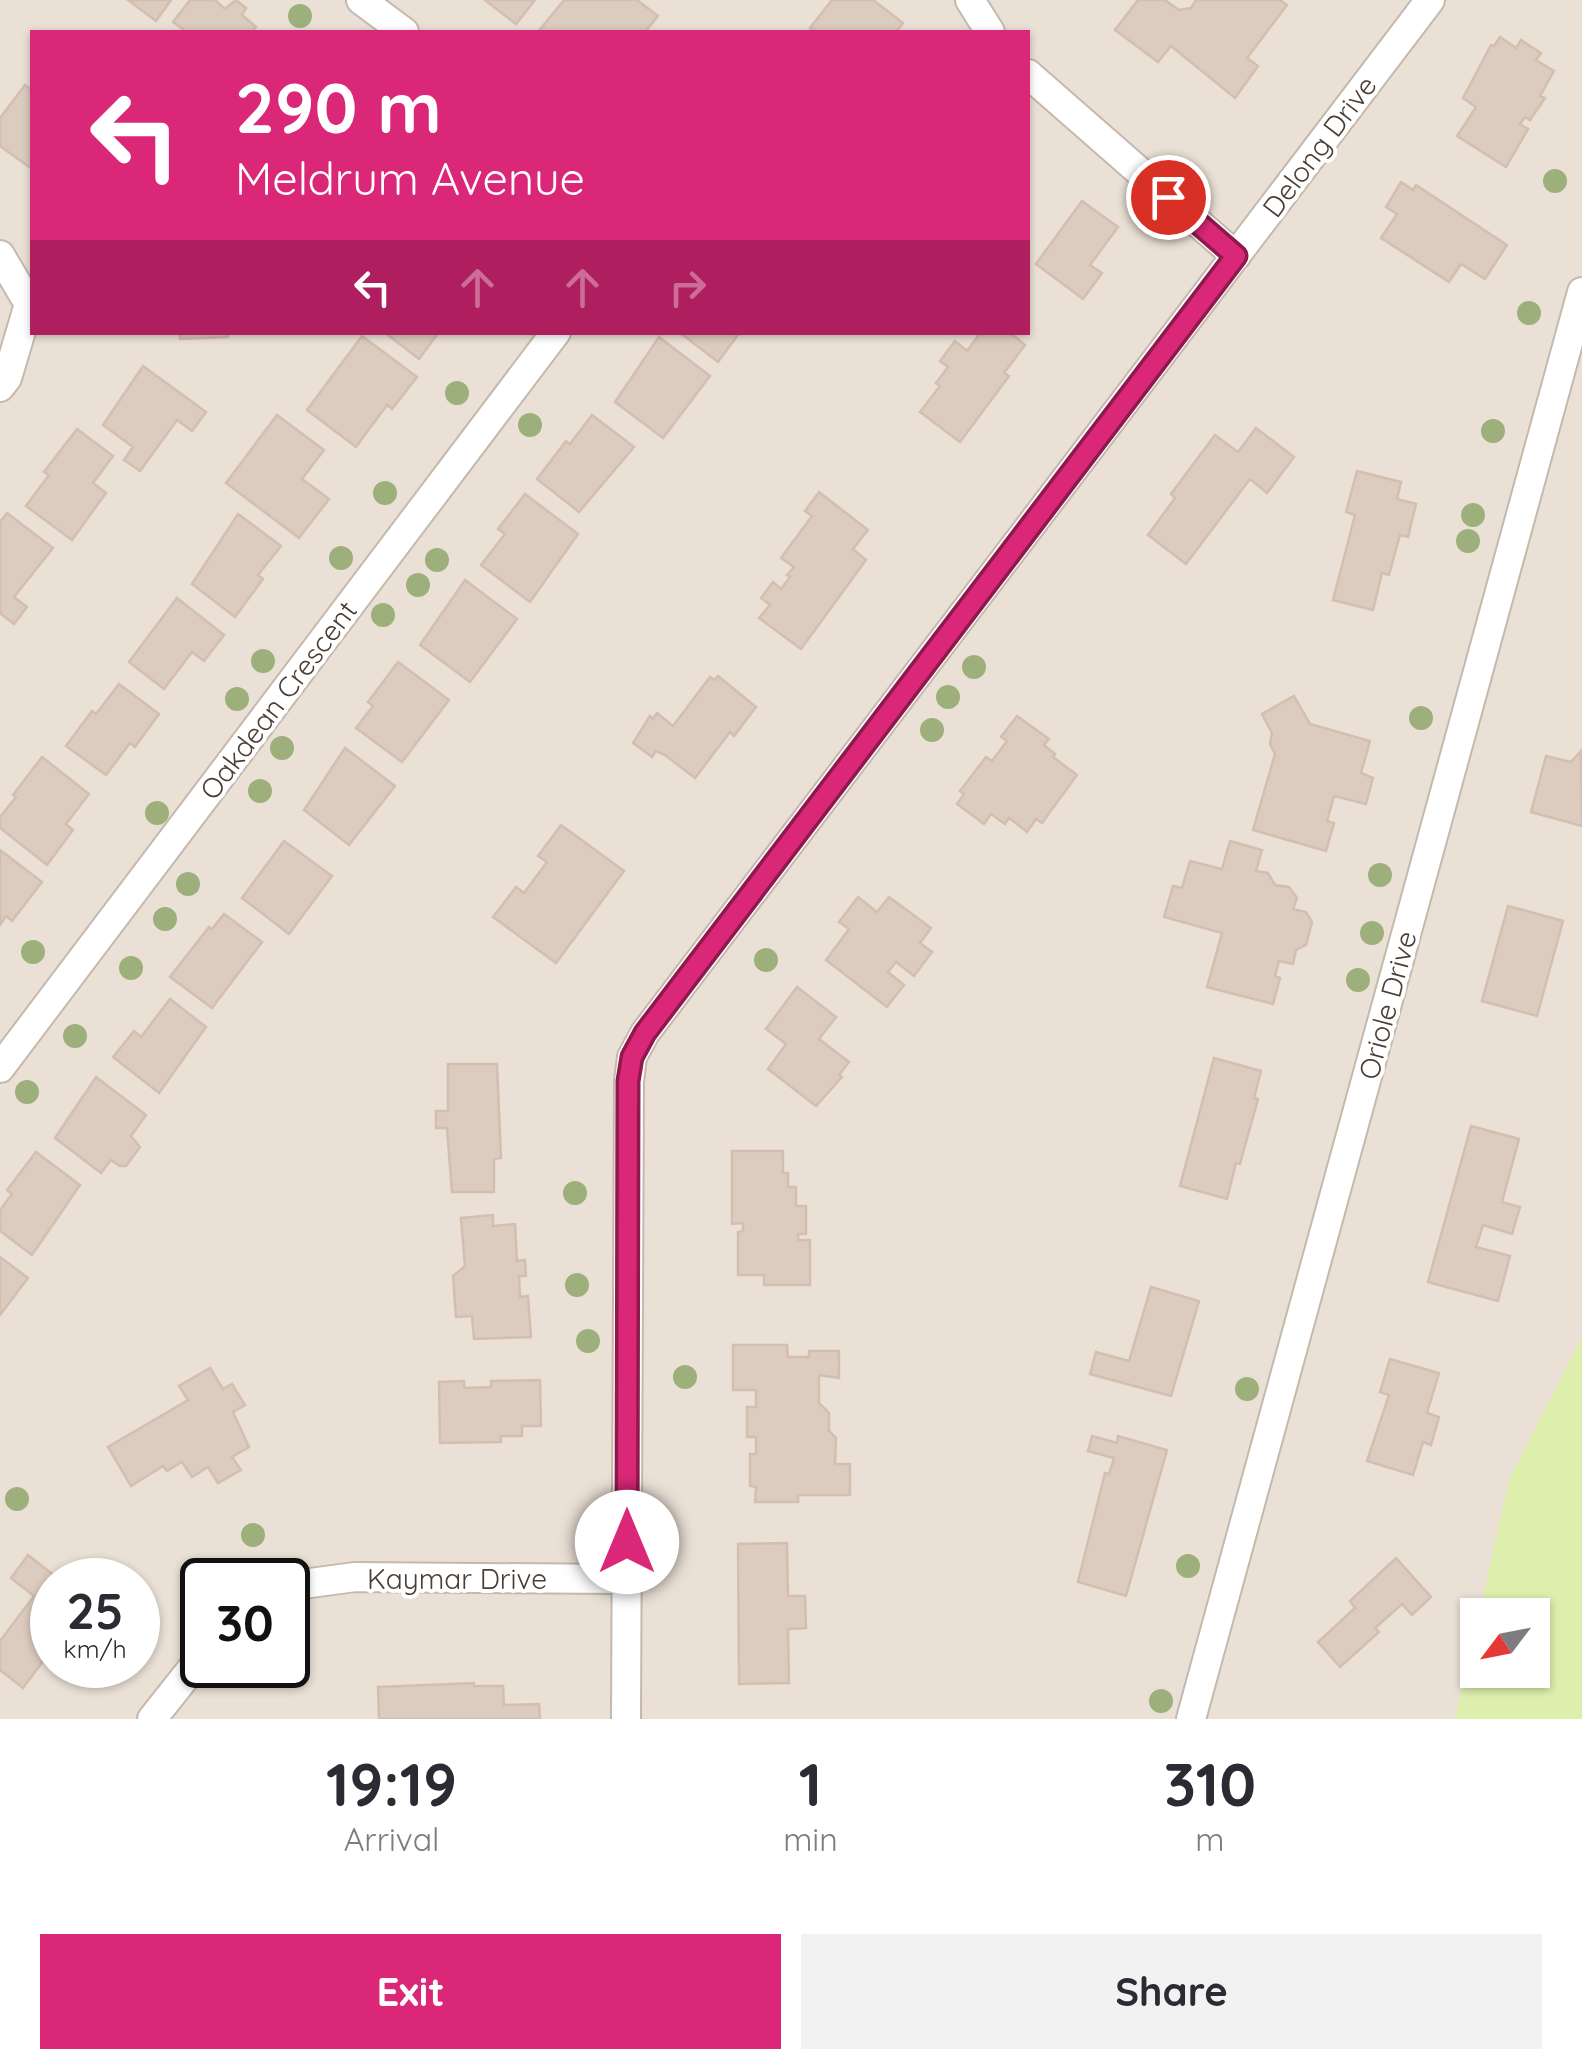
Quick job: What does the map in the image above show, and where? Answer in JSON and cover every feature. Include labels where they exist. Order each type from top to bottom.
[{"type":"street","points":[[361,0],[401,30]]},
{"type":"street","points":[[970,0],[989,30]]},
{"type":"street","name":"Delong Drive","points":[[626,1719],[626,1166],[632,1057],[645,1033],[1430,0]]},
{"type":"street","points":[[1030,76],[1236,256]]},
{"type":"street","points":[[0,255],[29,304],[8,378],[0,388]]},
{"type":"street","name":"Oriole Drive","points":[[1191,1719],[1582,292]]},
{"type":"street","name":"Oakdean Crescent","points":[[0,1068],[554,335]]},
{"type":"street","name":"Kaymar Drive","points":[[310,1583],[355,1577],[627,1579]]},
{"type":"street","points":[[152,1719],[180,1684]]},
{"type":"shaded area","points":[[0,0],[1582,0],[1582,1719],[0,1719]]},
{"type":"green space","points":[[1582,1337],[1582,1719],[1455,1719],[1462,1688],[1550,1688],[1550,1598],[1483,1598],[1509,1480]]},
{"type":"building","points":[[128,0],[171,0],[156,21]]},
{"type":"building","points":[[190,0],[215,0],[225,9],[236,0],[246,8],[242,15],[256,27],[184,30],[173,22]]},
{"type":"building","points":[[485,0],[535,0],[516,24]]},
{"type":"building","points":[[564,0],[637,0],[658,16],[647,30],[540,30]]},
{"type":"building","points":[[832,0],[873,0],[903,23],[898,30],[810,28]]},
{"type":"building","points":[[1138,0],[1165,0],[1179,10],[1191,8],[1196,0],[1280,0],[1287,5],[1247,58],[1258,66],[1235,98],[1171,46],[1158,62],[1115,30]]},
{"type":"building","points":[[1500,37],[1516,48],[1521,40],[1541,53],[1536,60],[1554,71],[1540,96],[1545,98],[1530,120],[1525,117],[1520,124],[1528,129],[1506,167],[1457,136],[1476,107],[1463,98],[1491,45]]},
{"type":"building","points":[[25,85],[30,89],[30,168],[0,146],[0,118]]},
{"type":"building","points":[[1401,182],[1413,190],[1416,185],[1507,245],[1485,279],[1461,264],[1449,282],[1381,238],[1397,214],[1386,207]]},
{"type":"building","points":[[1082,201],[1118,227],[1090,265],[1102,273],[1083,299],[1036,264]]},
{"type":"building","points":[[179,335],[228,335],[228,337],[180,339]]},
{"type":"building","points":[[388,335],[437,335],[419,359]]},
{"type":"building","points":[[683,335],[738,335],[718,362]]},
{"type":"building","points":[[979,335],[1013,335],[1025,345],[1004,373],[1009,376],[960,442],[920,412],[940,386],[936,383],[948,367],[940,361],[955,341],[967,351]]},
{"type":"building","points":[[362,336],[417,377],[392,409],[387,405],[356,447],[307,410]]},
{"type":"building","points":[[659,337],[710,376],[663,438],[615,402]]},
{"type":"building","points":[[143,366],[206,412],[192,431],[177,420],[140,471],[124,460],[133,447],[103,425]]},
{"type":"building","points":[[277,415],[324,450],[302,479],[329,499],[299,538],[226,483]]},
{"type":"building","points":[[592,415],[634,447],[579,512],[537,479]]},
{"type":"building","points":[[1256,428],[1294,457],[1267,493],[1250,479],[1186,564],[1148,535],[1175,498],[1171,494],[1215,435],[1238,452]]},
{"type":"building","points":[[77,429],[113,456],[93,483],[106,493],[72,540],[26,506],[49,475],[44,472]]},
{"type":"building","points":[[1357,471],[1401,482],[1397,499],[1416,504],[1408,537],[1400,535],[1389,575],[1382,573],[1373,610],[1333,600],[1355,515],[1346,512]]},
{"type":"building","points":[[819,492],[868,530],[853,549],[866,560],[801,649],[759,618],[770,605],[761,598],[773,582],[781,589],[790,577],[787,575],[794,567],[781,558],[812,516],[805,511]]},
{"type":"building","points":[[525,494],[578,534],[530,602],[481,565],[505,534],[498,529]]},
{"type":"building","points":[[7,513],[53,548],[14,597],[27,607],[14,624],[0,609],[0,522]]},
{"type":"building","points":[[238,514],[281,546],[258,575],[263,579],[235,617],[192,584]]},
{"type":"building","points":[[465,580],[517,619],[470,682],[420,645]]},
{"type":"building","points":[[177,598],[224,635],[204,661],[192,652],[164,689],[129,662]]},
{"type":"building","points":[[398,662],[449,700],[402,762],[356,728],[373,706],[368,702]]},
{"type":"building","points":[[718,676],[756,707],[734,736],[730,732],[695,778],[665,755],[656,751],[652,757],[633,743],[650,716],[653,719],[657,713],[673,726],[710,677],[715,680]]},
{"type":"building","points":[[119,684],[159,714],[135,747],[130,743],[106,775],[66,746]]},
{"type":"building","points":[[1294,696],[1310,724],[1370,741],[1361,773],[1373,778],[1366,804],[1334,796],[1327,821],[1334,823],[1326,851],[1253,830],[1275,754],[1270,744],[1272,733],[1262,714]]},
{"type":"building","points":[[1017,716],[1049,739],[1044,745],[1055,754],[1053,757],[1077,775],[1042,823],[1036,819],[1027,832],[1009,818],[1005,824],[991,814],[984,824],[957,804],[964,794],[960,791],[986,757],[992,761],[1007,741],[1001,737]]},
{"type":"building","points":[[345,748],[395,786],[349,845],[304,810]]},
{"type":"building","points":[[1581,751],[1582,826],[1531,812],[1546,756],[1571,762]]},
{"type":"building","points":[[42,757],[89,794],[66,824],[73,830],[47,865],[0,828],[0,817],[16,797],[13,795]]},
{"type":"building","points":[[561,825],[624,871],[556,963],[493,917],[516,887],[524,893],[547,862],[538,856]]},
{"type":"building","points":[[284,841],[332,876],[289,934],[242,898]]},
{"type":"building","points":[[1230,841],[1262,850],[1256,871],[1268,873],[1275,885],[1289,887],[1297,898],[1293,909],[1306,912],[1312,922],[1306,945],[1296,950],[1293,964],[1279,961],[1275,976],[1280,978],[1273,1004],[1207,987],[1222,933],[1164,917],[1173,886],[1182,888],[1190,861],[1222,869]]},
{"type":"building","points":[[0,850],[42,882],[12,921],[6,916],[0,925]]},
{"type":"building","points":[[858,897],[877,912],[889,897],[931,928],[920,943],[932,952],[914,976],[896,962],[888,972],[904,985],[887,1007],[826,960],[849,929],[839,922]]},
{"type":"building","points":[[1508,906],[1563,921],[1537,1016],[1482,1001]]},
{"type":"building","points":[[224,914],[262,942],[212,1008],[170,977]]},
{"type":"building","points":[[797,987],[836,1017],[819,1039],[849,1062],[839,1075],[842,1077],[816,1106],[768,1069],[786,1044],[766,1029]]},
{"type":"building","points":[[170,999],[206,1027],[159,1093],[113,1057],[134,1031],[141,1037]]},
{"type":"building","points":[[1214,1058],[1261,1071],[1254,1098],[1258,1099],[1227,1199],[1180,1186]]},
{"type":"building","points":[[448,1064],[497,1064],[501,1158],[494,1159],[494,1192],[452,1192],[447,1128],[436,1128],[436,1111],[448,1111]]},
{"type":"building","points":[[96,1077],[146,1115],[131,1136],[140,1147],[126,1166],[111,1160],[101,1173],[55,1138]]},
{"type":"building","points":[[1471,1126],[1519,1139],[1502,1202],[1520,1207],[1512,1234],[1483,1225],[1476,1247],[1510,1256],[1498,1301],[1428,1282]]},
{"type":"building","points":[[732,1151],[783,1151],[783,1173],[788,1173],[788,1187],[796,1187],[796,1206],[806,1206],[806,1234],[798,1234],[798,1240],[810,1240],[810,1285],[764,1285],[764,1275],[738,1275],[738,1232],[743,1231],[743,1223],[732,1224]]},
{"type":"building","points":[[36,1152],[80,1185],[32,1255],[0,1231],[0,1210],[12,1194],[7,1190]]},
{"type":"building","points":[[493,1215],[493,1226],[515,1224],[517,1261],[525,1260],[526,1276],[519,1276],[520,1297],[528,1296],[531,1337],[474,1339],[472,1316],[456,1317],[453,1276],[465,1266],[461,1218]]},
{"type":"building","points":[[0,1257],[28,1278],[0,1315]]},
{"type":"building","points":[[1151,1287],[1199,1301],[1171,1396],[1090,1374],[1096,1352],[1129,1361]]},
{"type":"building","points":[[733,1345],[787,1345],[788,1357],[809,1357],[809,1351],[839,1351],[839,1378],[819,1375],[819,1403],[829,1413],[829,1431],[836,1438],[835,1464],[850,1464],[850,1495],[798,1495],[798,1502],[755,1502],[756,1487],[750,1486],[750,1454],[756,1454],[756,1437],[747,1437],[747,1407],[756,1407],[756,1390],[733,1390]]},
{"type":"building","points":[[1390,1359],[1439,1373],[1427,1413],[1439,1417],[1431,1445],[1423,1442],[1413,1475],[1367,1461],[1389,1395],[1380,1392]]},
{"type":"building","points":[[210,1368],[223,1389],[232,1384],[245,1405],[233,1412],[249,1447],[232,1457],[241,1470],[218,1483],[208,1467],[192,1477],[182,1462],[167,1471],[163,1466],[131,1486],[108,1447],[188,1400],[179,1386]]},
{"type":"building","points":[[540,1380],[541,1426],[522,1426],[522,1436],[501,1436],[501,1442],[440,1443],[439,1382],[464,1381],[464,1388],[491,1387],[491,1381]]},
{"type":"building","points":[[1092,1436],[1117,1443],[1118,1436],[1167,1450],[1126,1596],[1078,1582],[1105,1473],[1109,1474],[1114,1458],[1088,1451]]},
{"type":"building","points":[[787,1543],[788,1596],[805,1596],[806,1628],[788,1629],[789,1683],[739,1684],[738,1544]]},
{"type":"building","points":[[28,1555],[32,1558],[30,1593],[11,1578]]},
{"type":"building","points":[[1396,1558],[1431,1597],[1412,1615],[1402,1604],[1375,1628],[1379,1632],[1340,1667],[1318,1642],[1355,1608],[1350,1601]]},
{"type":"building","points":[[30,1601],[30,1679],[23,1688],[0,1670],[0,1641]]},
{"type":"building","points":[[474,1683],[503,1686],[504,1705],[539,1704],[540,1719],[379,1719],[378,1687]]},
{"type":"route","points":[[627,1542],[626,1166],[632,1057],[645,1033],[1236,256],[1168,197]]}]
